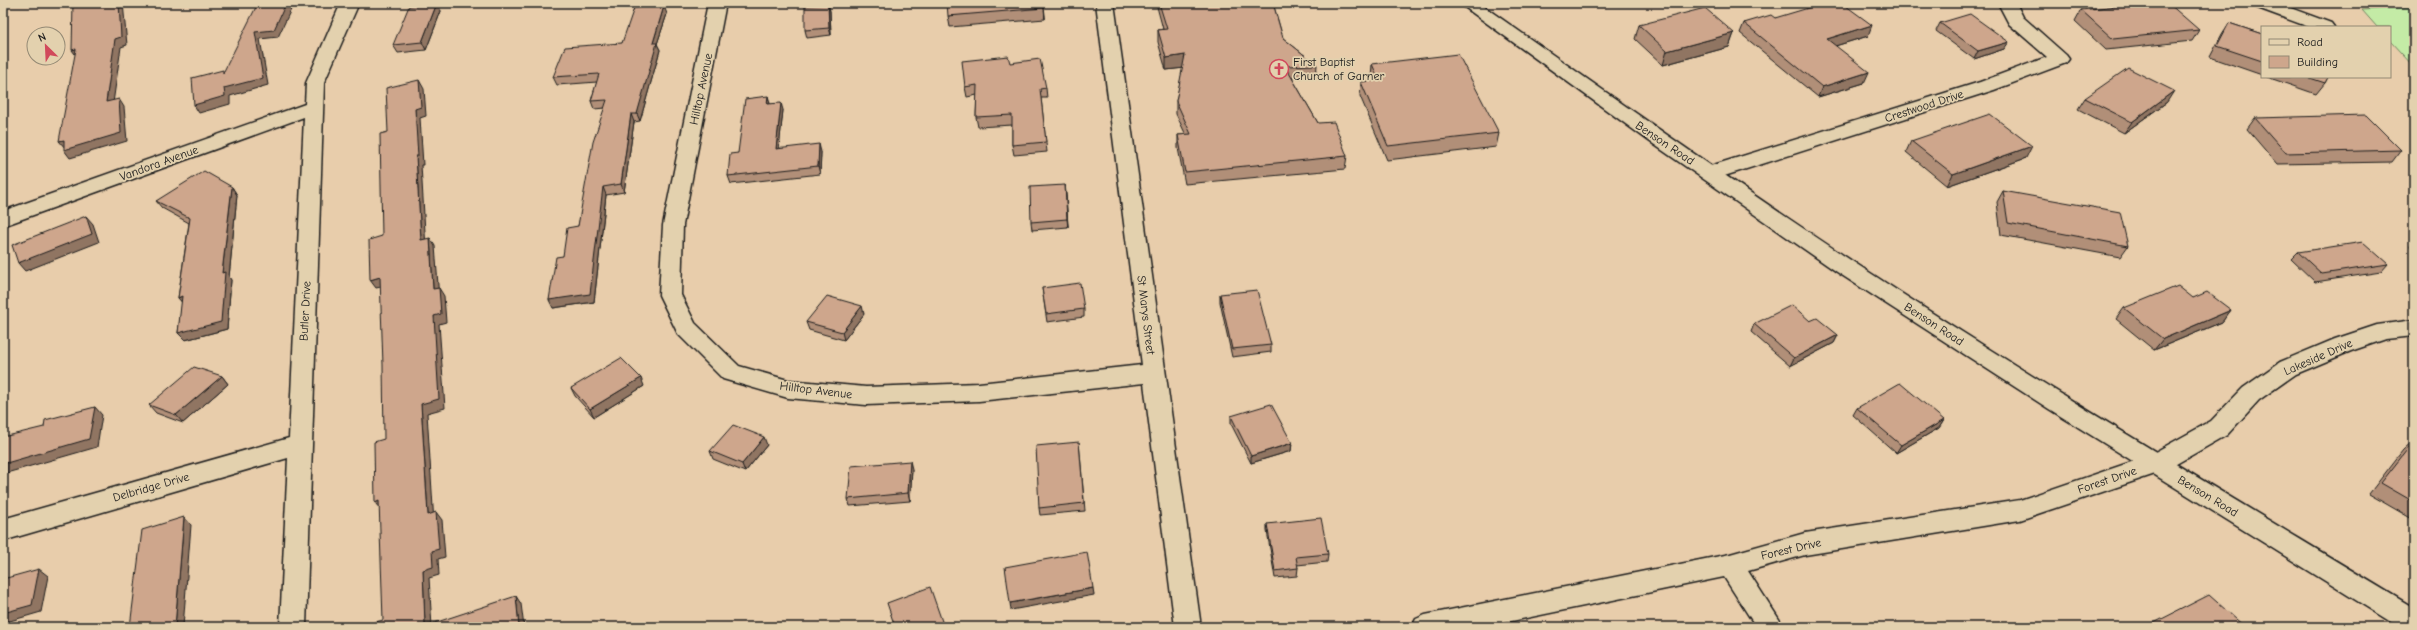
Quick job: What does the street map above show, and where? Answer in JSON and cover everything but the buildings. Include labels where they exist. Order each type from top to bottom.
[{"type":"street","name":"Butler Drive","points":[[293,627],[299,445],[315,83],[350,3]]},
{"type":"street","name":"Hilltop Avenue","points":[[718,3],[673,225],[670,295],[686,328],[731,373],[788,389],[866,396],[979,392],[1153,373]]},
{"type":"street","name":"St Marys Street","points":[[1105,3],[1153,373],[1188,627]]},
{"type":"street","name":"Benson Road","points":[[1468,3],[1608,105],[1711,173],[1850,270],[2044,396],[2414,622]]},
{"type":"street","name":"Crestwood Drive","points":[[1711,173],[1987,86],[2060,59],[2015,20],[2007,3]]},
{"type":"street","points":[[2261,3],[2322,26]]},
{"type":"street","name":"Vandora Avenue","points":[[3,219],[314,107]]},
{"type":"street","name":"Lakeside Drive","points":[[2155,464],[2218,428],[2251,394],[2288,368],[2350,342],[2385,331],[2414,328]]},
{"type":"street","name":"Delbridge Drive","points":[[3,530],[299,445]]},
{"type":"street","name":"Forest Drive","points":[[1425,627],[1730,565],[1805,544],[2020,510],[2155,464]]},
{"type":"street","points":[[1730,565],[1772,627]]},
{"type":"green space","points":[[2414,7],[2414,67],[2391,42],[2391,26],[2376,26],[2362,10]]},
{"type":"place","name":"First Baptist Church of Garner","points":[[1279,69]]}]
